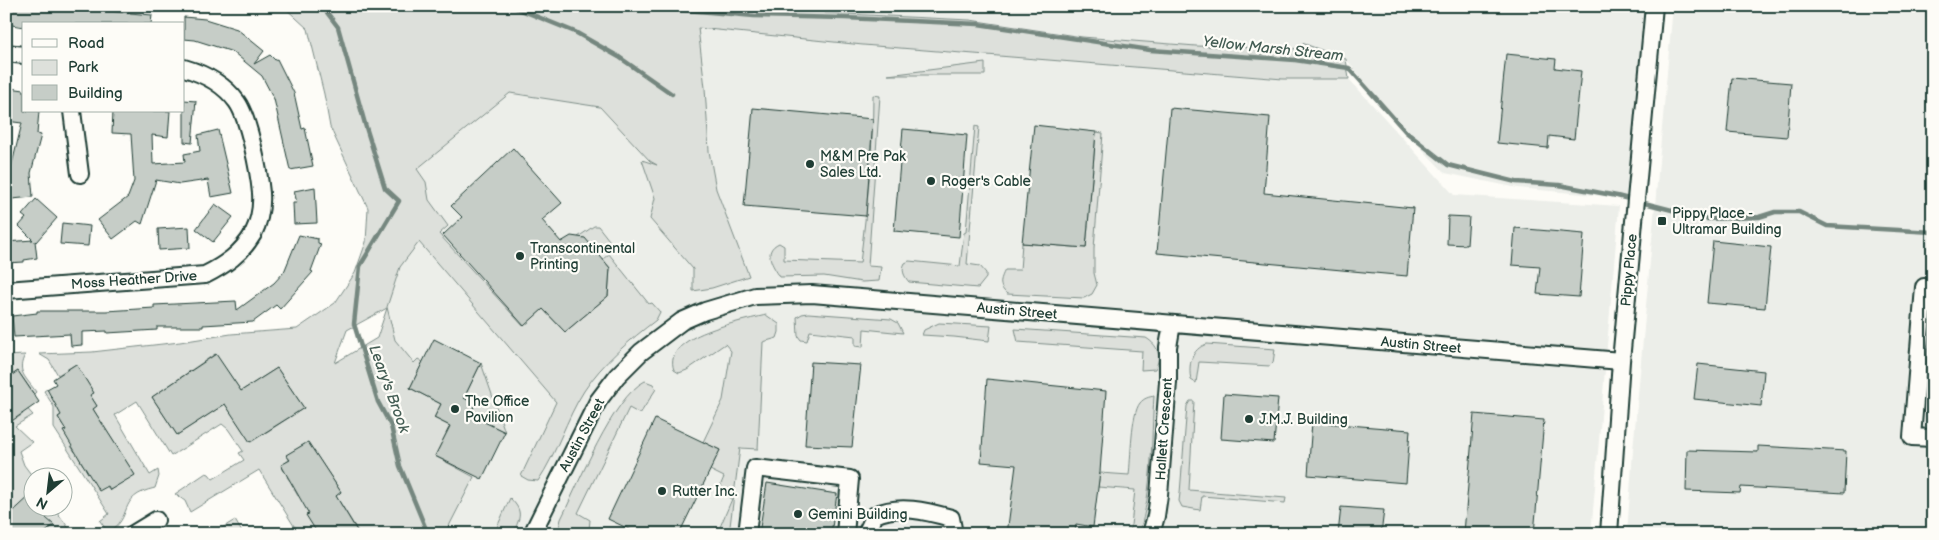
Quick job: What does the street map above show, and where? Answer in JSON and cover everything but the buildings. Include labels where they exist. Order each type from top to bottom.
[{"type":"street","name":"Pippy Place","points":[[1609,534],[1621,361],[1654,6]]},
{"type":"street","points":[[6,53],[22,55]]},
{"type":"street","name":"Moss Heather Drive","points":[[6,290],[204,275],[224,265],[241,251],[253,233],[260,215],[261,194],[248,126],[238,103],[222,86],[205,75],[185,68]]},
{"type":"street","points":[[72,112],[80,174]]},
{"type":"street","points":[[1924,287],[1912,437],[1933,438]]},
{"type":"street","name":"Austin Street","points":[[532,534],[598,401],[617,376],[641,352],[671,328],[705,311],[755,296],[812,294],[1621,361]]},
{"type":"street","name":"Hallett Crescent","points":[[1151,534],[1159,494],[1168,382],[1168,346],[1172,324]]},
{"type":"street","points":[[747,534],[755,468],[850,479],[845,534]]},
{"type":"street","points":[[866,534],[874,515],[886,510],[901,509],[929,512],[951,518],[954,534]]},
{"type":"street","points":[[133,534],[156,520]]},
{"type":"shaded area","points":[[824,6],[1647,6],[1627,198],[1518,188],[1445,173],[1406,132],[1346,59],[1302,43],[1294,49],[1196,46],[1082,37],[970,20],[825,13]]},
{"type":"shaded area","points":[[1673,6],[1933,6],[1933,534],[1627,534]]},
{"type":"shaded area","points":[[697,28],[863,45],[1283,79],[1349,79],[1454,195],[1619,206],[1591,534],[450,534],[412,404],[377,338],[387,307],[394,68],[510,93],[600,107]]},
{"type":"green space","points":[[283,6],[824,6],[825,13],[970,20],[1082,37],[1196,46],[1294,49],[1302,43],[1346,59],[1349,79],[1283,79],[863,45],[698,28],[705,88],[709,151],[716,189],[749,276],[712,288],[693,291],[693,269],[650,219],[655,198],[642,160],[657,165],[650,161],[600,107],[510,93],[417,169],[426,182],[429,200],[448,226],[439,234],[523,326],[543,309],[565,332],[608,296],[610,268],[603,259],[609,254],[649,304],[652,303],[660,312],[656,320],[617,352],[591,381],[572,413],[551,459],[538,481],[528,480],[521,476],[556,402],[419,242],[400,267],[387,307],[395,340],[414,363],[418,359],[423,362],[410,388],[441,404],[434,418],[450,426],[435,456],[474,477],[448,528],[450,534],[359,533],[336,496],[341,492],[308,442],[287,455],[289,460],[281,466],[284,471],[293,467],[287,477],[291,482],[302,483],[294,489],[298,496],[306,491],[313,511],[306,515],[322,525],[314,530],[316,534],[299,534],[259,470],[190,512],[185,501],[175,494],[206,473],[213,479],[244,460],[239,453],[243,451],[228,429],[222,424],[171,456],[137,401],[115,415],[150,475],[158,470],[159,476],[155,488],[135,497],[130,502],[121,520],[108,532],[100,521],[109,514],[54,428],[54,407],[44,391],[47,389],[67,411],[58,417],[62,424],[72,426],[64,431],[80,440],[71,446],[75,452],[84,448],[87,452],[79,458],[83,465],[95,465],[87,471],[89,475],[110,490],[134,474],[93,409],[97,406],[90,395],[93,392],[76,364],[58,375],[49,360],[39,354],[92,352],[231,334],[297,329],[335,303],[355,273],[366,242],[368,208],[330,127],[308,29]],"holes":[[[387,308],[377,338],[335,363],[347,330]],[[215,354],[241,391],[277,368],[304,408],[251,442],[225,404],[177,435],[152,397]]]},
{"type":"green space","points":[[985,63],[985,75],[888,75]]},
{"type":"green space","points":[[873,95],[880,96],[868,266],[881,267],[879,281],[862,282],[824,276],[780,277],[770,259],[771,250],[779,243],[784,246],[784,260],[860,263],[869,179]]},
{"type":"green space","points":[[975,126],[979,127],[967,264],[980,266],[986,273],[986,278],[978,288],[909,282],[903,271],[905,263],[909,261],[960,266],[964,233],[966,232]]},
{"type":"green space","points":[[1096,132],[1103,133],[1094,248],[1094,273],[1097,285],[1092,294],[1084,298],[1007,294],[1001,286],[1002,277],[1005,270],[1020,270],[1022,243],[1086,248]]},
{"type":"green space","points":[[594,226],[598,226],[609,240],[609,244],[597,253],[578,237]]},
{"type":"green space","points":[[808,313],[891,319],[898,323],[903,333],[864,329],[863,347],[855,346],[855,336],[810,331],[807,341],[801,340],[798,336],[797,317]]},
{"type":"green space","points":[[766,315],[779,324],[779,332],[777,338],[763,342],[758,449],[740,448],[729,534],[717,534],[732,499],[722,491],[721,484],[724,477],[710,470],[720,450],[703,442],[723,400],[731,351],[725,344],[687,370],[679,373],[674,370],[673,358],[680,347],[706,332]]},
{"type":"green space","points":[[939,323],[991,326],[989,341],[922,335],[924,330]]},
{"type":"green space","points":[[1015,329],[1146,338],[1156,347],[1158,360],[1155,369],[1141,370],[1142,351],[1018,342]]},
{"type":"green space","points":[[1207,344],[1275,349],[1273,363],[1270,366],[1199,362],[1196,383],[1191,380],[1192,358],[1197,350]]},
{"type":"green space","points":[[25,355],[22,361],[22,370],[36,392],[34,394],[18,371],[6,379],[6,356]]},
{"type":"green space","points":[[481,363],[505,432],[470,415],[475,404],[464,398]]},
{"type":"green space","points":[[645,381],[653,384],[656,389],[640,414],[629,408],[578,513],[590,520],[590,534],[562,534],[559,528],[561,519],[597,443],[621,405],[633,390]]},
{"type":"green space","points":[[1154,396],[1151,465],[1147,500],[1139,534],[1130,534],[1135,490],[1098,487],[1100,473],[1129,475],[1133,426],[1137,409],[1143,400]]},
{"type":"green space","points":[[1190,401],[1194,401],[1189,490],[1286,498],[1285,503],[1202,496],[1200,510],[1182,507],[1179,501],[1187,406]]},
{"type":"green space","points":[[22,403],[33,415],[15,426],[32,442],[19,451],[26,468],[22,468],[22,518],[61,518],[73,534],[6,534],[6,425],[11,410],[17,418],[23,414],[17,406]]},
{"type":"green space","points":[[510,498],[519,511],[513,534],[494,534]]},
{"type":"green space","points":[[235,520],[243,534],[234,534],[232,531],[228,534],[212,534]]},
{"type":"waterway","name":"Leary's Brook","points":[[322,6],[338,27],[385,188],[399,201],[360,266],[354,324],[378,402],[391,426],[400,466],[428,534]]},
{"type":"waterway","points":[[511,6],[575,32],[619,57],[672,94]]},
{"type":"waterway","name":"Yellow Marsh Stream","points":[[624,6],[754,16],[978,24],[1150,50],[1295,60],[1349,68],[1406,132],[1448,165],[1516,182],[1559,185],[1617,196],[1707,219],[1759,217],[1775,212],[1799,212],[1827,226],[1933,232]]},
{"type":"place","name":"M&M Pre Pak Sales Ltd.","points":[[810,164]]},
{"type":"place","name":"Roger's Cable","points":[[931,181]]},
{"type":"place","name":"Pippy Place - Ultramar Building","points":[[1662,221]]},
{"type":"place","name":"Transcontinental Printing","points":[[520,256]]},
{"type":"place","name":"The Office Pavilion","points":[[455,409]]},
{"type":"place","name":"J.M.J. Building","points":[[1249,419]]},
{"type":"place","name":"Rutter Inc.","points":[[662,491]]},
{"type":"place","name":"Gemini Building","points":[[798,514]]}]
